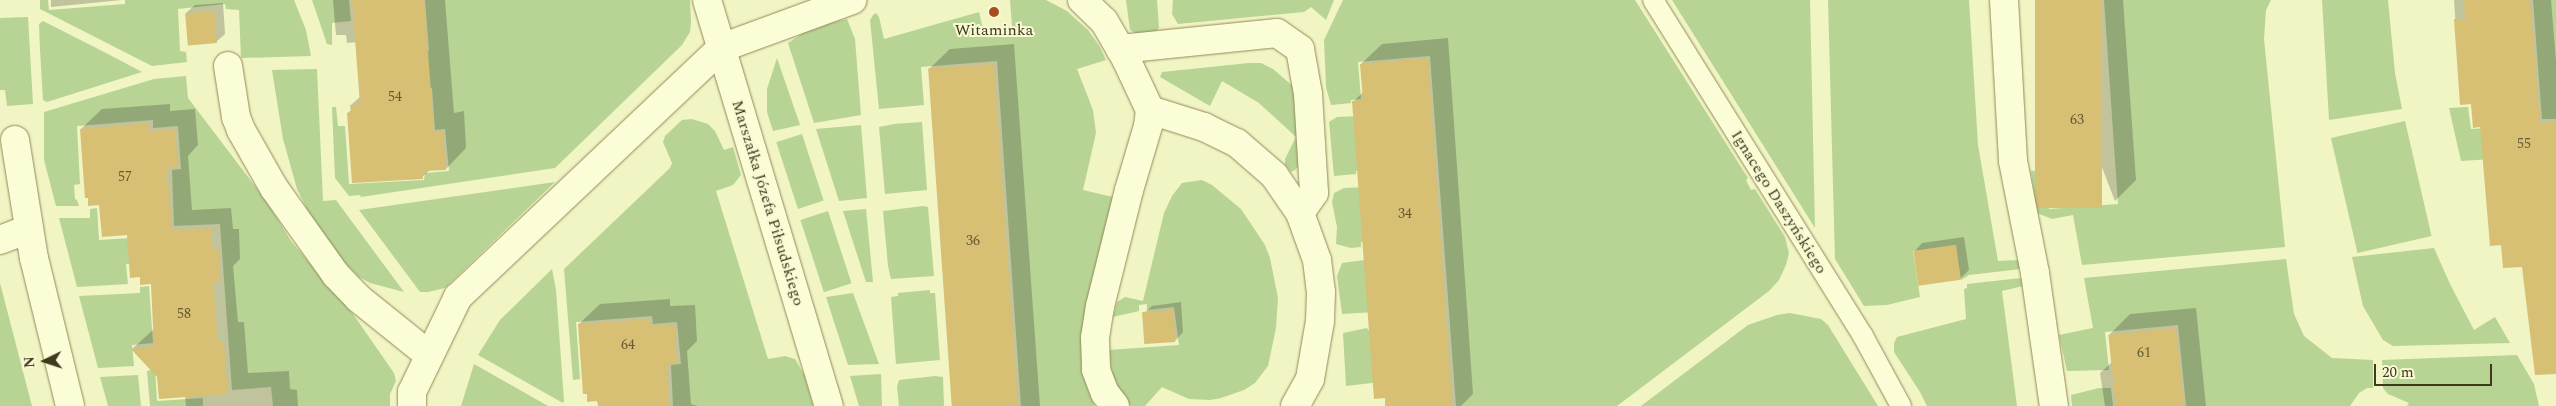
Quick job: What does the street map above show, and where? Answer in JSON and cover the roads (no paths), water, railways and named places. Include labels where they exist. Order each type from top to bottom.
[{"type":"street","name":"Marszałka Józefa Piłsudskiego","points":[[707,0],[829,406]]},
{"type":"street","points":[[412,406],[412,392],[458,297],[721,48],[852,0]]},
{"type":"street","points":[[1082,0],[1105,10],[1120,48],[1150,110],[1148,126],[1129,190],[1100,306],[1095,338],[1096,370],[1104,393],[1115,406]]},
{"type":"street","points":[[2004,0],[2013,162],[2035,273],[2054,406]]},
{"type":"street","points":[[1120,48],[1277,33],[1300,49],[1308,94],[1314,193],[1300,213]]},
{"type":"street","points":[[228,66],[239,124],[274,188],[336,275],[358,298],[430,355]]},
{"type":"street","points":[[1150,110],[1204,127],[1237,143],[1274,175],[1300,213],[1316,260],[1321,292],[1320,312],[1310,379],[1296,406]]},
{"type":"street","points":[[15,140],[10,168],[30,229],[34,258],[70,406]]},
{"type":"street","points":[[0,240],[30,229]]},
{"type":"lane","name":"Ignacego Daszyńskiego","points":[[1653,0],[1862,336],[1901,406]]},
{"type":"place","name":"Witaminka","points":[[994,12]]}]
